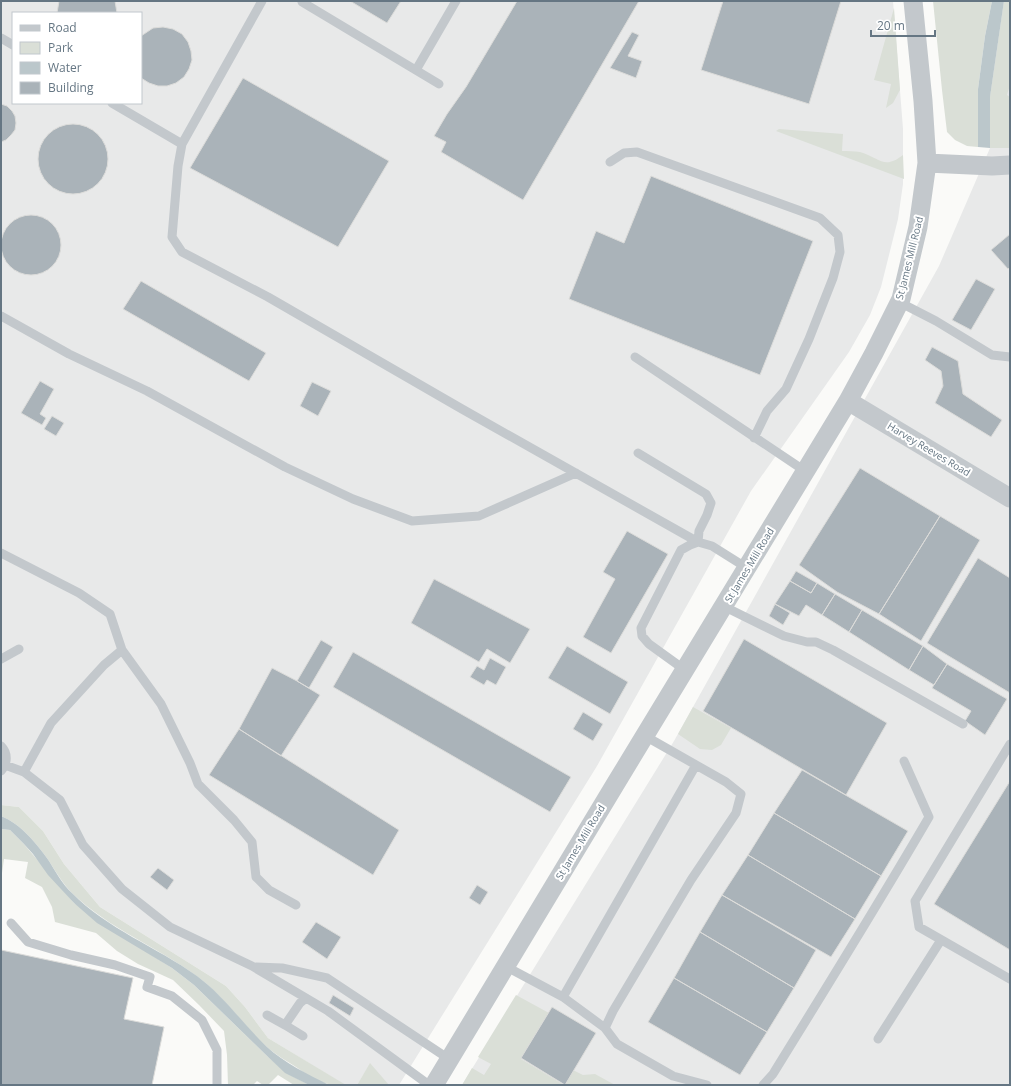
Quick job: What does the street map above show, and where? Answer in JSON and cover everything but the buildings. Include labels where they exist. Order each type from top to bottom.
[{"type":"street","name":"St James Mill Road","points":[[434,1085],[848,401],[899,302],[918,227],[927,163],[923,101],[913,1]]},
{"type":"street","points":[[927,163],[992,166],[1010,165]]},
{"type":"street","name":"Harvey Reeves Road","points":[[848,401],[1010,498]]},
{"type":"lane","points":[[262,1],[182,144],[178,166],[172,237],[182,252],[268,297],[462,409],[698,542],[712,546],[747,568]]},
{"type":"lane","points":[[416,70],[456,1]]},
{"type":"lane","points":[[302,2],[439,84]]},
{"type":"lane","points":[[1,38],[12,44]]},
{"type":"lane","points":[[114,104],[182,144]]},
{"type":"lane","points":[[610,162],[624,153],[637,152],[820,218],[838,235],[840,252],[833,278],[809,338],[786,389],[767,411],[754,438]]},
{"type":"lane","points":[[899,302],[936,321],[992,355],[1010,356]]},
{"type":"lane","points":[[1,316],[70,354],[147,391],[285,467],[353,499],[412,521],[479,516],[576,473]]},
{"type":"lane","points":[[635,357],[805,471]]},
{"type":"lane","points":[[638,453],[706,494],[711,503],[707,515],[699,530],[698,542]]},
{"type":"lane","points":[[684,670],[649,644],[642,636],[641,628],[681,550],[698,542]]},
{"type":"lane","points":[[1,553],[79,593],[110,614],[122,650],[160,704],[190,763],[198,784],[234,820],[252,842],[256,877],[269,890],[296,905]]},
{"type":"lane","points":[[723,606],[784,636],[808,642],[816,642],[833,650],[963,724]]},
{"type":"lane","points":[[1,659],[19,649]]},
{"type":"lane","points":[[24,772],[51,723],[104,665],[122,650]]},
{"type":"lane","points":[[606,1028],[613,1011],[691,880],[736,813],[740,794],[726,782],[644,736]]},
{"type":"lane","points":[[1010,744],[915,901],[919,927],[1010,979]]},
{"type":"lane","points":[[1,746],[6,754],[3,768],[24,772],[60,800],[83,845],[122,889],[170,927],[252,966],[328,1011],[429,1085]]},
{"type":"lane","points":[[763,1085],[773,1074],[838,970],[929,817],[904,761]]},
{"type":"lane","points":[[563,997],[696,765]]},
{"type":"lane","points":[[11,923],[28,942],[71,955],[115,965],[150,978],[147,987],[172,996],[202,1020],[217,1050],[217,1085]]},
{"type":"lane","points":[[878,1039],[941,940]]},
{"type":"lane","points":[[252,966],[282,968],[327,978],[449,1059]]},
{"type":"lane","points":[[505,966],[563,997],[606,1028],[617,1044],[673,1076],[707,1085]]},
{"type":"lane","points":[[285,1025],[300,1003],[306,998]]},
{"type":"lane","points":[[267,1015],[302,1036]]},
{"type":"shaded area","points":[[1,1],[893,1],[903,129],[903,184],[898,219],[881,287],[870,315],[849,352],[751,491],[597,766],[399,1085],[388,1085],[370,1064],[357,1085],[345,1085],[268,1038],[245,1007],[226,986],[100,907],[64,864],[43,831],[19,807],[1,805]]},
{"type":"shaded area","points":[[1004,1],[1010,1],[1010,1085],[462,1085],[674,741],[939,266],[990,148],[990,97]]},
{"type":"green space","points":[[933,1],[992,1],[985,36],[978,89],[978,147],[967,146],[955,140],[947,132]]},
{"type":"green space","points":[[1004,1],[1010,1],[1010,85],[1007,95],[1010,97],[1010,148],[990,148],[990,97]]},
{"type":"green space","points":[[894,8],[900,90],[893,103],[886,108],[891,84],[874,80]]},
{"type":"green space","points":[[779,129],[843,134],[842,151],[860,152],[886,162],[891,162],[903,155],[904,179],[776,131]]},
{"type":"green space","points":[[693,707],[731,728],[721,745],[712,750],[700,749],[678,734]]},
{"type":"green space","points":[[1,805],[19,807],[43,831],[64,864],[100,907],[226,986],[245,1007],[268,1038],[346,1085],[332,1085],[319,1081],[307,1075],[274,1053],[259,1039],[217,993],[198,977],[183,966],[86,906],[66,886],[34,841],[22,829],[1,816]]},
{"type":"green space","points":[[1,829],[10,830],[23,843],[74,903],[172,968],[194,985],[285,1072],[309,1085],[294,1085],[278,1075],[268,1085],[263,1085],[257,1081],[253,1085],[228,1085],[227,1055],[224,1031],[173,980],[138,964],[117,951],[96,933],[55,922],[52,907],[42,887],[25,878],[28,862],[4,859],[2,873]]},
{"type":"green space","points":[[516,995],[549,1013],[521,1059],[564,1085],[462,1085],[472,1068],[484,1075],[491,1064],[478,1057]]},
{"type":"green space","points":[[370,1063],[389,1085],[357,1085]]},
{"type":"green space","points":[[573,1070],[583,1075],[595,1074],[615,1085],[564,1085]]},
{"type":"water","points":[[992,1],[1004,1],[990,97],[990,148],[978,147],[978,89],[985,36]]},
{"type":"water","points":[[1,816],[22,829],[34,841],[65,886],[86,906],[116,927],[197,976],[225,1001],[273,1053],[296,1068],[329,1085],[309,1085],[285,1073],[194,985],[172,968],[97,923],[74,903],[48,875],[33,854],[10,830],[1,829]]}]
